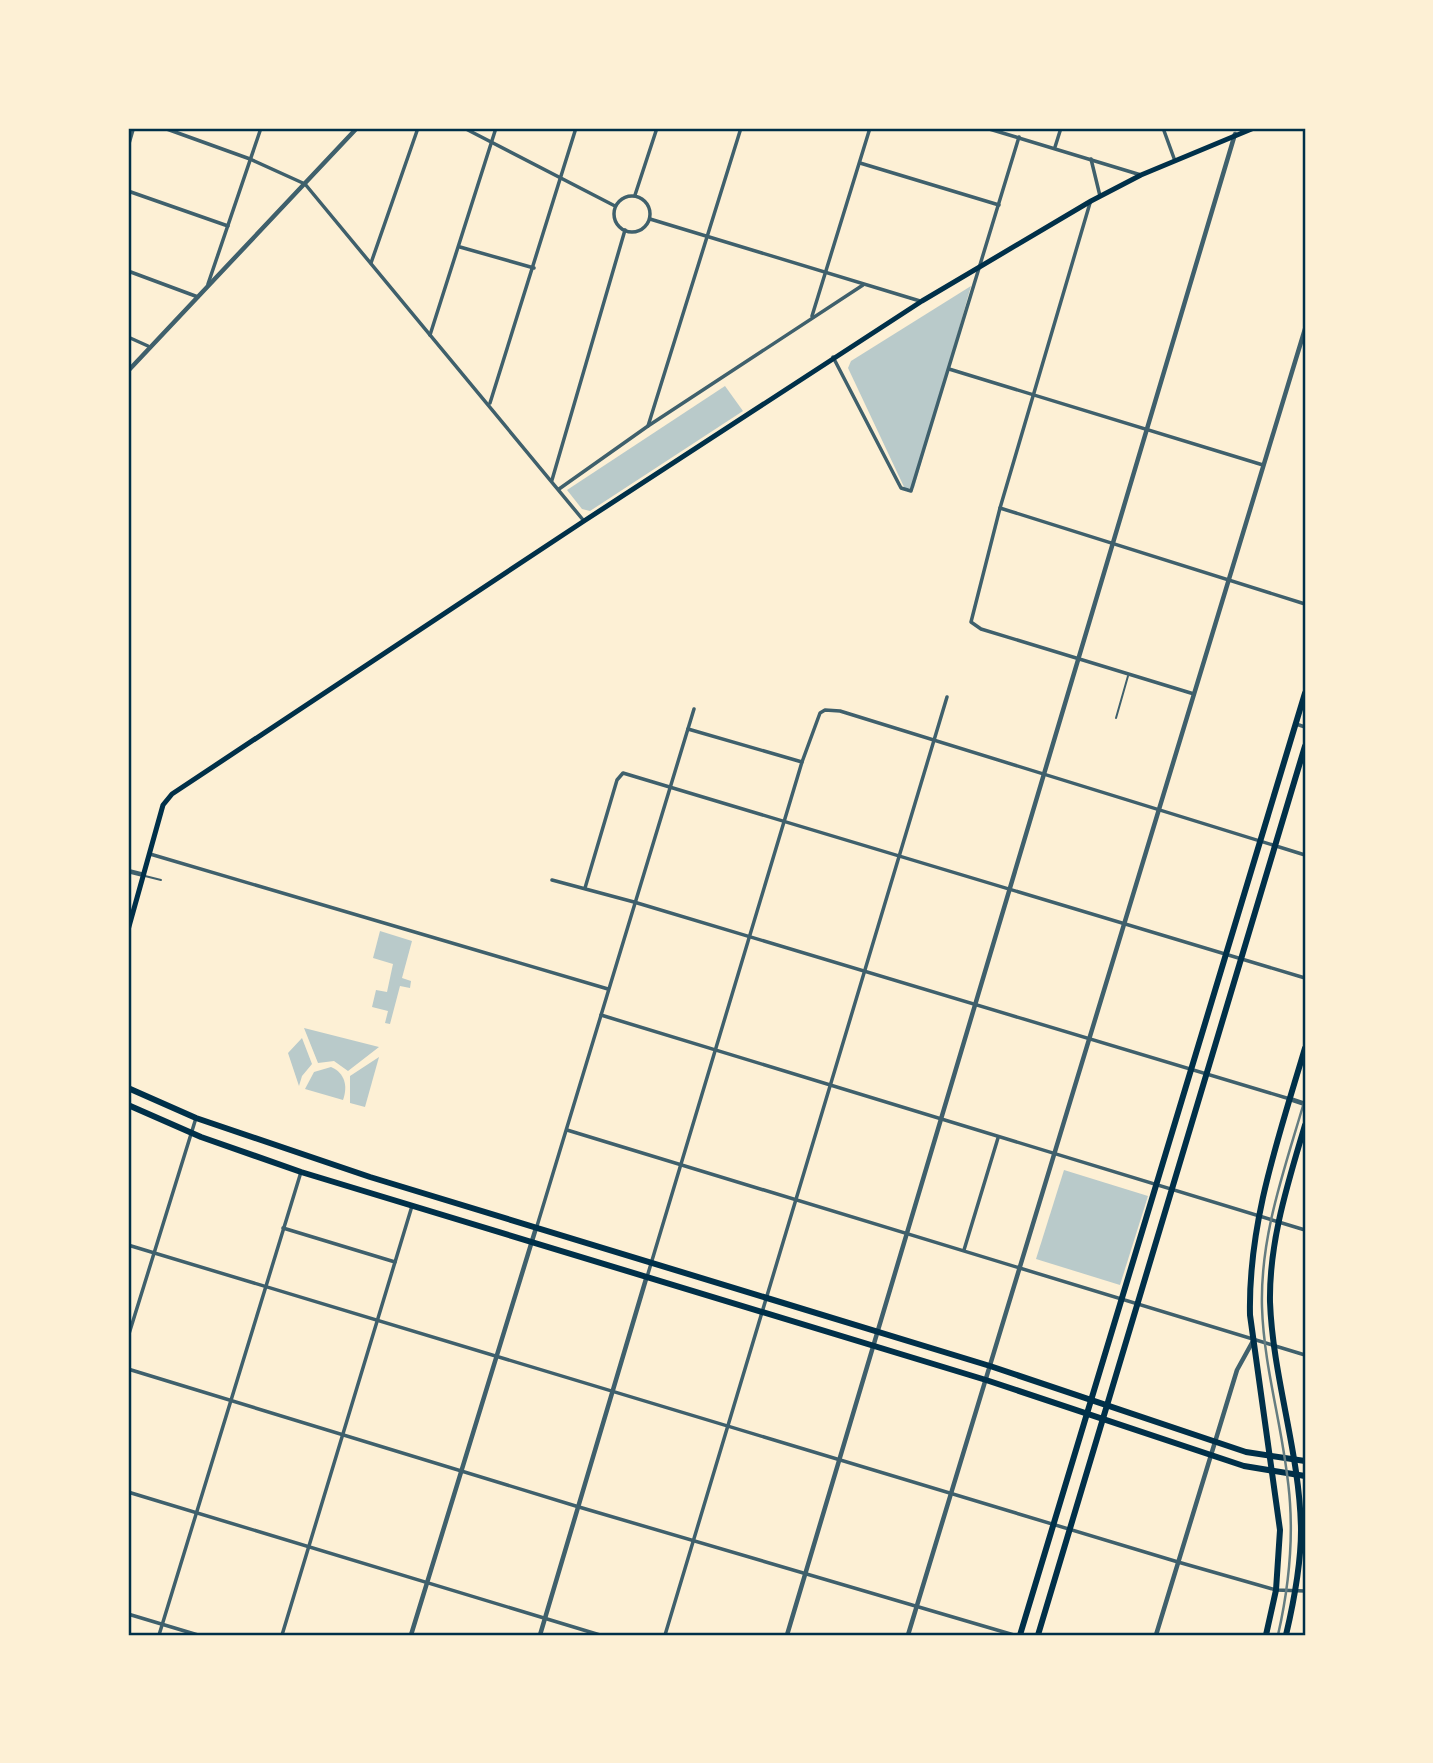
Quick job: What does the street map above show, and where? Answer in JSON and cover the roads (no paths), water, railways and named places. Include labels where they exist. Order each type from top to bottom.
[{"type":"main road","points":[[128,930],[163,805],[172,794],[922,301],[1100,196],[1141,175],[1254,128]]},
{"type":"main road","points":[[1020,1635],[1305,693]]},
{"type":"main road","points":[[1038,1635],[1305,746]]},
{"type":"main road","points":[[1266,1635],[1276,1590],[1280,1530],[1274,1470],[1254,1341],[1250,1283],[1257,1217],[1305,1048]]},
{"type":"main road","points":[[128,1088],[196,1118],[370,1177],[990,1366],[1246,1452],[1305,1461]]},
{"type":"main road","points":[[128,1105],[191,1133],[301,1172],[646,1279],[874,1345],[1244,1466],[1305,1476]]},
{"type":"main road","points":[[1301,1531],[1294,1459],[1274,1347],[1270,1279],[1278,1222],[1305,1125]]},
{"type":"main road","points":[[1286,1635],[1295,1592],[1305,1511]]},
{"type":"street","points":[[128,145],[133,128]]},
{"type":"street","points":[[164,128],[250,159],[305,184],[584,521]]},
{"type":"street","points":[[208,286],[261,128]]},
{"type":"street","points":[[128,371],[148,346],[198,297],[357,128]]},
{"type":"street","points":[[372,263],[418,128]]},
{"type":"street","points":[[464,128],[615,206]]},
{"type":"street","points":[[430,335],[496,128]]},
{"type":"street","points":[[489,404],[576,128]]},
{"type":"street","points":[[635,195],[657,128]]},
{"type":"street","points":[[648,426],[705,236],[741,128]]},
{"type":"street","points":[[812,317],[870,128]]},
{"type":"street","points":[[986,128],[1141,175]]},
{"type":"street","points":[[1055,147],[1061,128]]},
{"type":"street","points":[[1163,128],[1175,161]]},
{"type":"street","points":[[787,1635],[1235,134]]},
{"type":"street","points":[[833,357],[901,488],[907,492],[914,488],[1020,138]]},
{"type":"street","points":[[1091,159],[1100,196]]},
{"type":"street","points":[[860,163],[999,205]]},
{"type":"street","points":[[128,191],[228,226]]},
{"type":"street","points":[[635,195],[646,203],[650,219],[643,229],[625,230],[615,223],[615,206],[620,199],[635,195]]},
{"type":"street","points":[[1091,201],[1000,508],[971,616],[975,627],[1194,694]]},
{"type":"street","points":[[650,219],[922,301]]},
{"type":"street","points":[[552,480],[625,230]]},
{"type":"street","points":[[460,247],[534,268]]},
{"type":"street","points":[[128,271],[198,297]]},
{"type":"street","points":[[559,489],[648,426],[863,285]]},
{"type":"street","points":[[908,1635],[1305,329]]},
{"type":"street","points":[[128,337],[148,346]]},
{"type":"street","points":[[949,369],[1263,465]]},
{"type":"street","points":[[1000,508],[1305,604]]},
{"type":"street","points":[[664,1635],[947,697]]},
{"type":"street","points":[[411,1635],[694,709]]},
{"type":"street","points":[[541,1635],[612,1390],[817,717],[825,710],[840,711],[1305,855]]},
{"type":"street","points":[[1296,724],[1305,726]]},
{"type":"street","points":[[688,729],[802,762]]},
{"type":"street","points":[[585,888],[617,780],[623,773],[1305,978]]},
{"type":"street","points":[[150,854],[608,989]]},
{"type":"street","points":[[128,871],[144,875]]},
{"type":"street","points":[[552,880],[750,936],[1305,1104]]},
{"type":"street","points":[[601,1015],[1305,1230]]},
{"type":"street","points":[[128,1337],[196,1118]]},
{"type":"street","points":[[567,1130],[1305,1355]]},
{"type":"street","points":[[964,1250],[998,1138]]},
{"type":"street","points":[[159,1635],[301,1172]]},
{"type":"street","points":[[282,1635],[412,1206]]},
{"type":"street","points":[[283,1228],[395,1262]]},
{"type":"street","points":[[128,1245],[377,1322],[727,1424],[1069,1531],[1276,1590],[1305,1591]]},
{"type":"street","points":[[1156,1635],[1237,1370],[1254,1341]]},
{"type":"street","points":[[128,1368],[579,1507],[1014,1635]]},
{"type":"street","points":[[128,1492],[600,1635]]},
{"type":"street","points":[[128,1614],[198,1635]]},
{"type":"lane","points":[[1116,718],[1128,675]]},
{"type":"lane","points":[[144,875],[161,880]]},
{"type":"railway","points":[[1278,1635],[1289,1569],[1291,1520],[1288,1478],[1264,1332],[1262,1280],[1275,1202],[1305,1099]]}]
